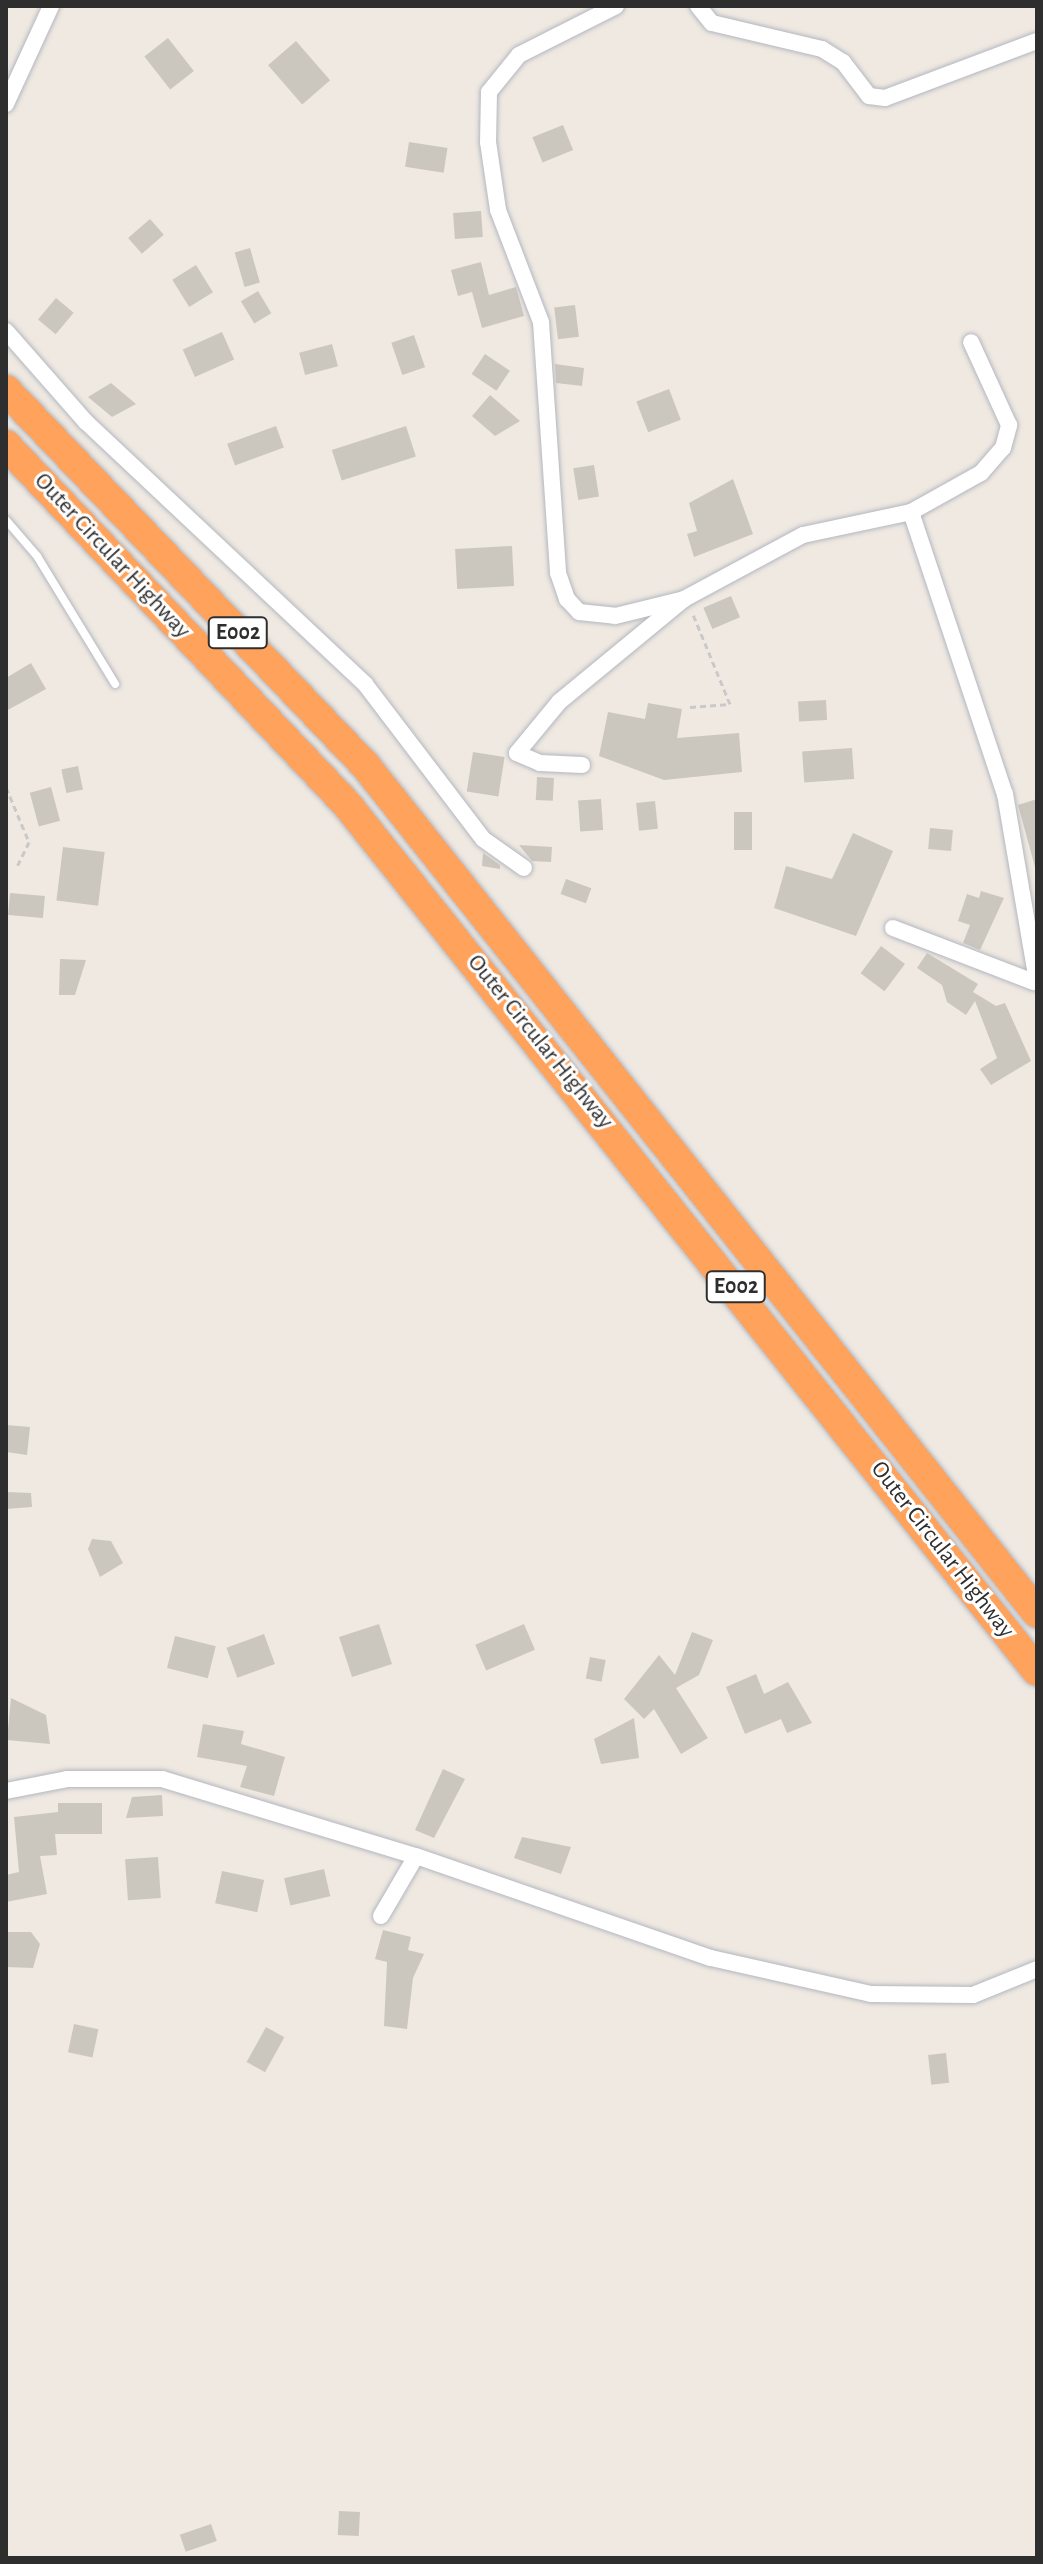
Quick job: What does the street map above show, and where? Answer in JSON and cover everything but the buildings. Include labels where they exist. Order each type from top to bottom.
[{"type":"highway","name":"Outer Circular Highway","points":[[6,390],[365,765],[1037,1613]]},
{"type":"highway","name":"Outer Circular Highway","points":[[6,445],[349,807],[1037,1671]]},
{"type":"street","points":[[6,104],[51,6]]},
{"type":"street","points":[[616,6],[519,55],[489,92],[488,142],[498,210],[541,322],[558,573],[567,599],[579,612],[615,616],[650,613],[684,599],[803,535],[911,512],[981,473],[1003,448],[1009,425],[971,342]]},
{"type":"street","points":[[698,6],[712,23],[822,49],[843,62],[869,96],[885,98],[1037,41]]},
{"type":"street","points":[[6,331],[86,422],[365,684],[483,839],[524,868]]},
{"type":"street","points":[[893,928],[1036,982],[1028,902],[1005,794],[911,512]]},
{"type":"street","points":[[582,765],[540,763],[517,753],[568,694],[684,599]]},
{"type":"street","points":[[6,1791],[67,1779],[162,1779],[416,1856],[711,1958],[871,1994],[973,1995],[1037,1969]]},
{"type":"street","points":[[381,1916],[416,1856]]},
{"type":"lane","points":[[6,520],[37,556],[115,684]]},
{"type":"path","points":[[684,599],[730,704],[690,707]]},
{"type":"path","points":[[6,787],[29,842],[16,869]]}]
